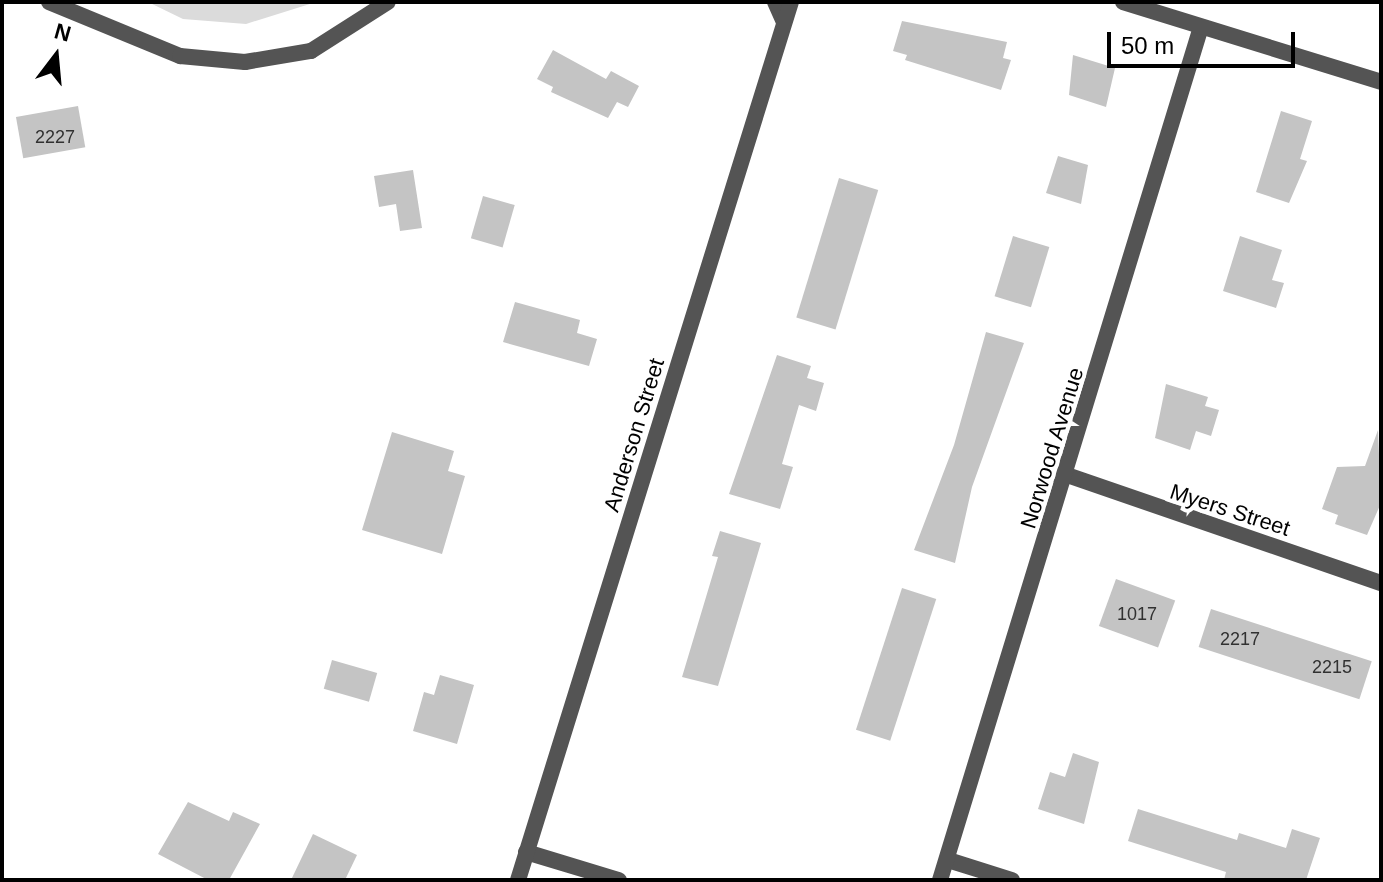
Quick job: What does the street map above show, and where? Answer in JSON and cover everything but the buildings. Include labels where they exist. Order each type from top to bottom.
[{"type":"street","points":[[49,2],[180,56],[245,62],[311,51],[388,2]]},
{"type":"street","points":[[775,2],[783,20]]},
{"type":"street","name":"Anderson Street","points":[[518,880],[791,2]]},
{"type":"street","points":[[1123,2],[1381,82]]},
{"type":"street","name":"Norwood Avenue","points":[[940,880],[1067,475],[1201,27]]},
{"type":"street","name":"Myers Street","points":[[1067,475],[1381,583]]},
{"type":"street","points":[[526,852],[619,880]]},
{"type":"street","points":[[948,860],[1012,880]]},
{"type":"shaded area","points":[[148,2],[313,3],[246,24],[183,19]]}]
